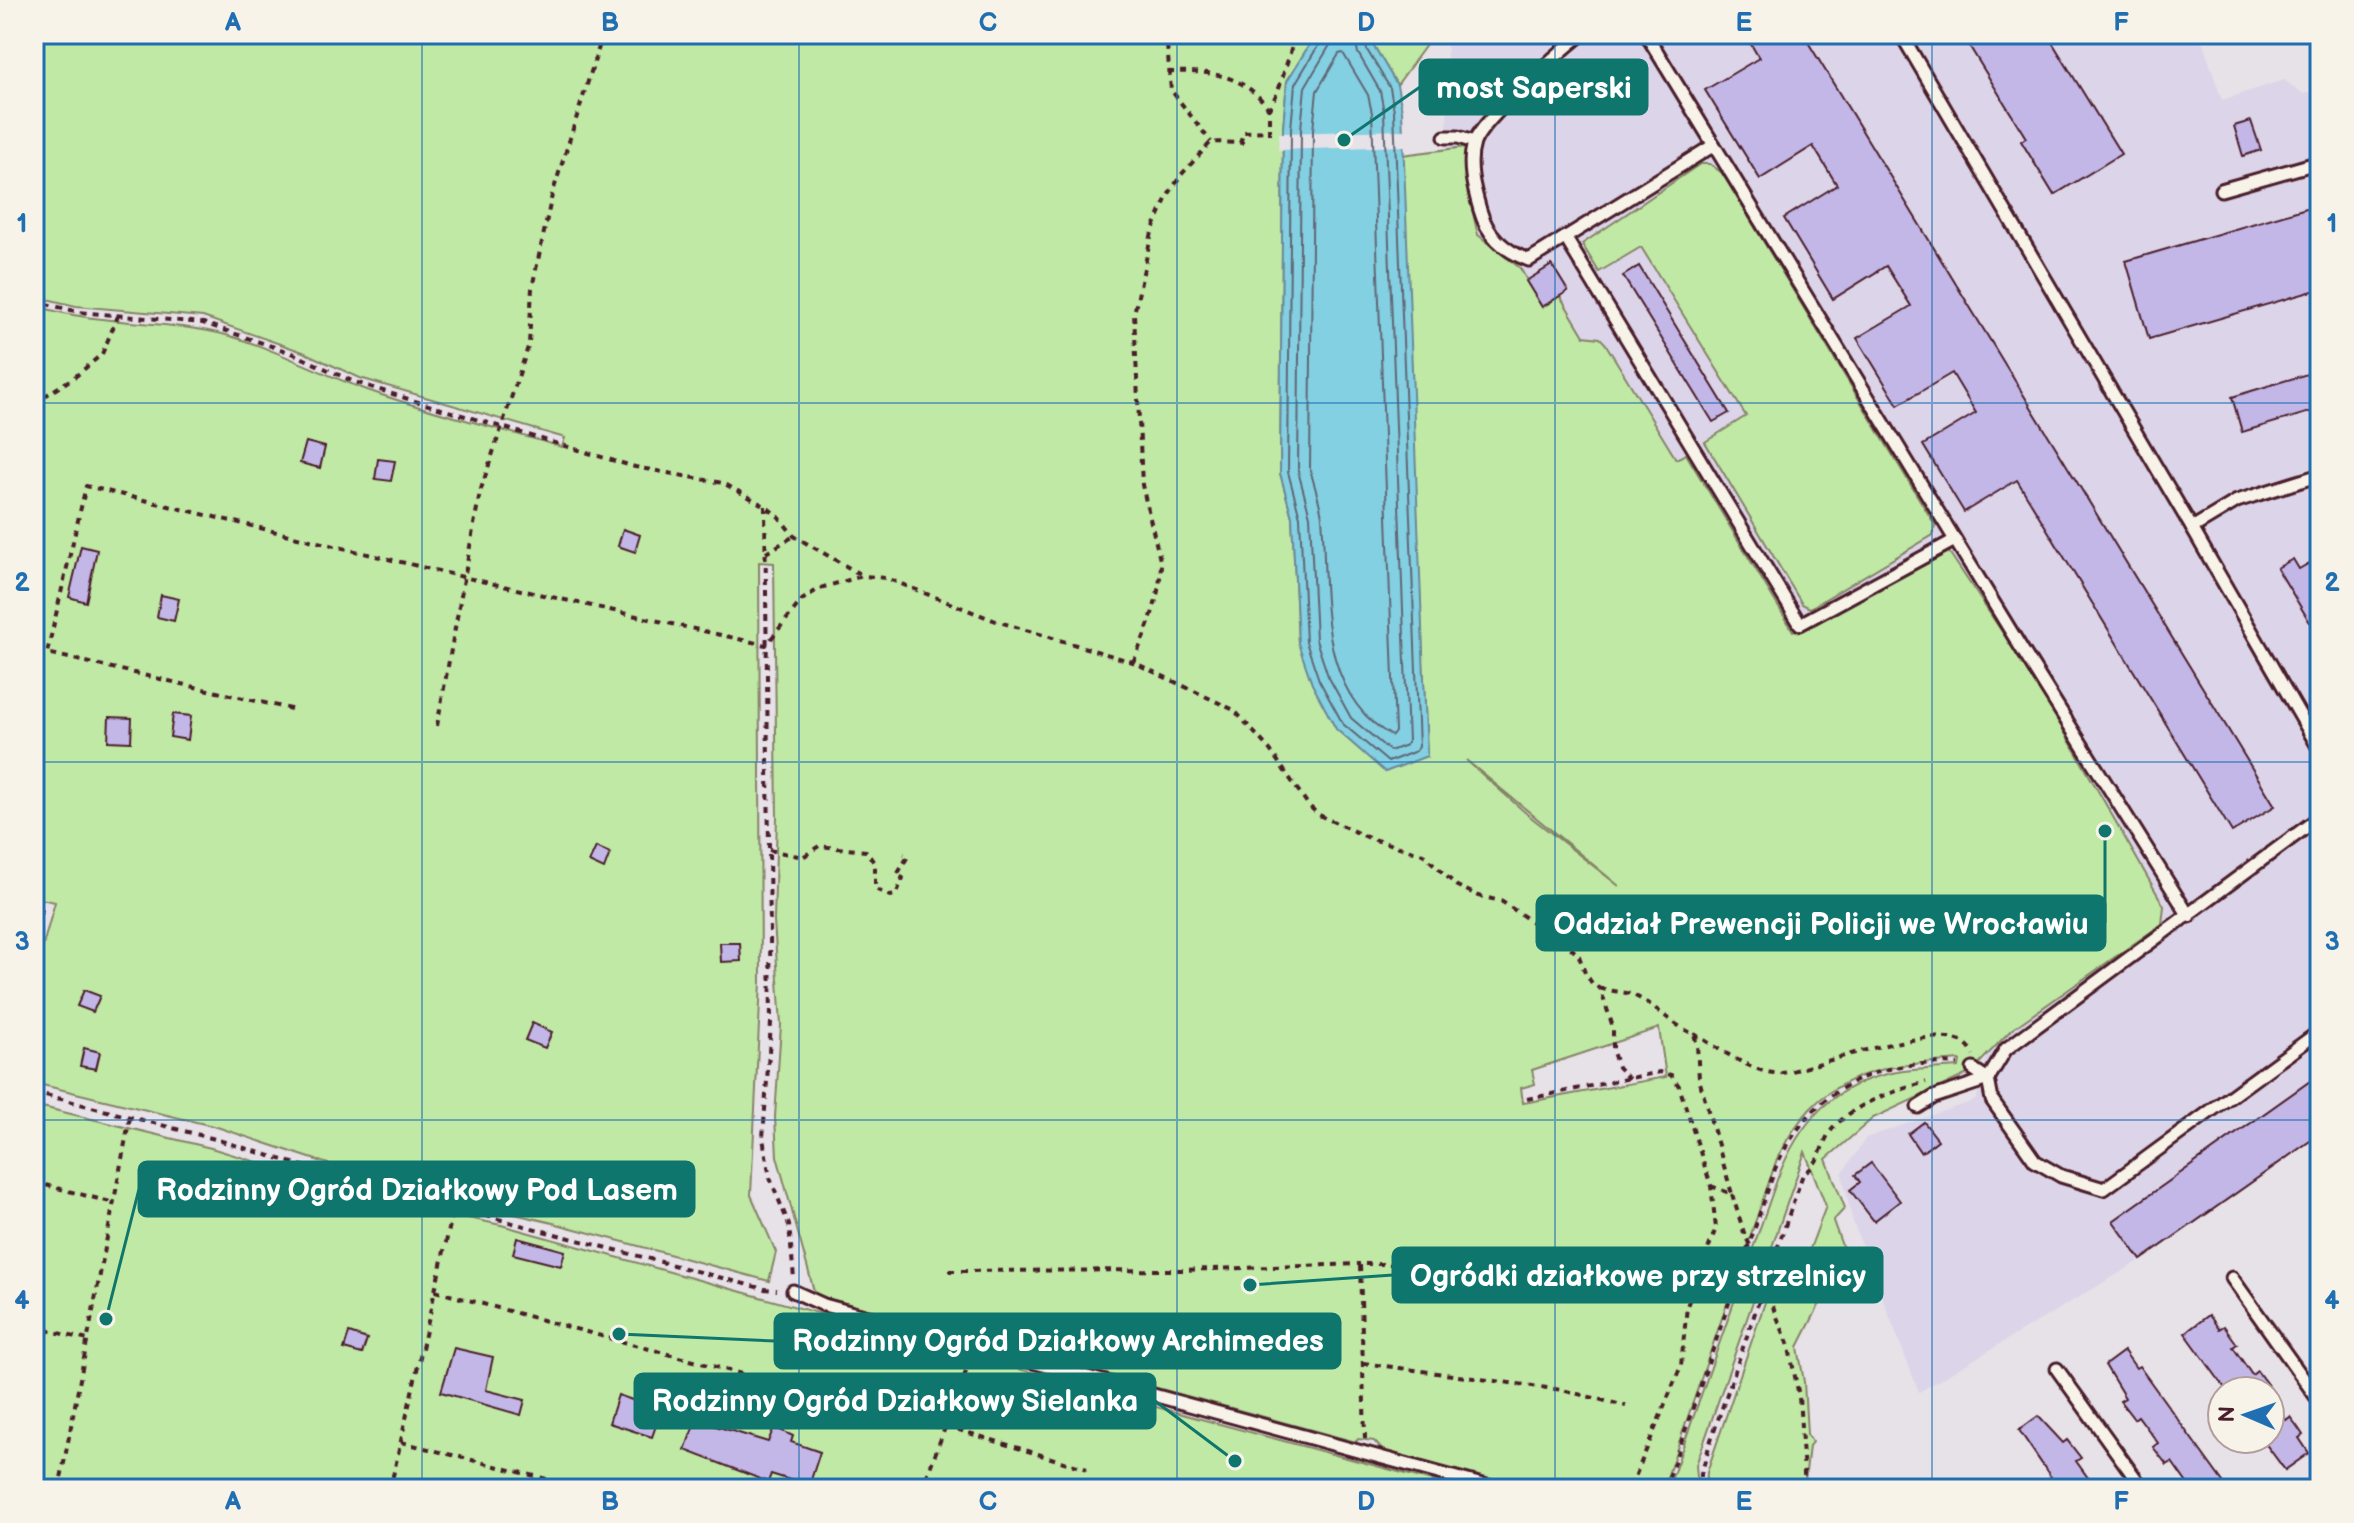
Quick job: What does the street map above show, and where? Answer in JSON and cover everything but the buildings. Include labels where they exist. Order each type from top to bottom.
[{"type":"lane","points":[[1582,34],[1505,105],[1474,142],[1471,178],[1485,226],[1509,253],[1529,260],[1714,145]]},
{"type":"lane","points":[[1646,34],[2189,916]]},
{"type":"lane","points":[[1901,34],[2320,750]]},
{"type":"lane","points":[[1445,137],[1474,142]]},
{"type":"lane","points":[[2221,190],[2320,162]]},
{"type":"lane","points":[[1565,237],[1800,624],[1955,540]]},
{"type":"lane","points":[[2192,528],[2237,501],[2320,475]]},
{"type":"lane","points":[[1918,1107],[1934,1097],[1988,1079],[2006,1049],[2320,817]]},
{"type":"lane","points":[[1970,1064],[1988,1079],[1992,1100],[2035,1161],[2061,1176],[2104,1189],[2320,1031]]},
{"type":"lane","points":[[2232,1278],[2320,1402]]},
{"type":"lane","points":[[793,1291],[824,1305],[1497,1489]]},
{"type":"lane","points":[[2057,1369],[2143,1489]]},
{"type":"lane","points":[[1893,1489],[1900,1484],[1904,1489]]},
{"type":"path","points":[[437,726],[480,492],[529,344],[532,288],[552,195],[603,34]]},
{"type":"path","points":[[1166,34],[1171,90],[1211,142]]},
{"type":"path","points":[[1133,662],[1149,623],[1161,578],[1161,564],[1142,485],[1134,314],[1152,232],[1167,197],[1181,175],[1211,142],[1242,143],[1244,132],[1269,133],[1269,109],[1296,34]]},
{"type":"path","points":[[1168,72],[1195,71],[1232,78],[1257,93],[1269,109]]},
{"type":"path","points":[[34,301],[79,312],[203,323],[292,353],[352,381],[635,467],[723,483],[765,506],[779,517],[794,536],[863,576]]},
{"type":"path","points":[[34,403],[91,365],[102,354],[118,316]]},
{"type":"path","points":[[291,709],[47,653],[86,486],[463,577],[766,645]]},
{"type":"path","points":[[34,1092],[215,1139],[342,1178],[764,1289],[793,1291],[795,1272],[789,1225],[770,1178],[763,1138],[771,1023],[765,506]]},
{"type":"path","points":[[766,553],[794,536]]},
{"type":"path","points":[[766,645],[802,600],[820,588],[863,576],[886,578],[996,621],[1133,662],[1234,710],[1270,750],[1309,806],[1319,815],[1369,838],[1423,854],[1457,886],[1509,906],[1571,948],[1579,956],[1585,973],[1600,988],[1613,1027],[1613,1052],[1618,1067],[1629,1079]]},
{"type":"path","points":[[34,602],[38,619],[34,659]]},
{"type":"path","points":[[761,812],[769,812]]},
{"type":"path","points":[[769,850],[803,857],[819,846],[866,851],[875,864],[875,889],[890,896],[896,895],[902,885],[903,878],[896,874],[908,856],[904,854]]},
{"type":"path","points":[[34,938],[42,907]]},
{"type":"path","points":[[1600,988],[1634,996],[1680,1028],[1761,1072],[1783,1073],[1875,1047],[1917,1040],[1958,1040],[1969,1045],[1970,1064],[1901,1067],[1878,1072],[1836,1091],[1803,1120],[1782,1155],[1665,1489]]},
{"type":"path","points":[[1694,1034],[1699,1079],[1732,1194],[1750,1245],[1763,1268],[1774,1310],[1788,1343],[1799,1396],[1805,1489]]},
{"type":"path","points":[[1527,1099],[1660,1072],[1671,1075],[1679,1086],[1711,1186],[1716,1228],[1687,1306],[1681,1366],[1630,1489]]},
{"type":"path","points":[[1701,1489],[1703,1463],[1803,1174],[1813,1169],[1829,1133],[1846,1116],[1896,1091],[1928,1082]]},
{"type":"path","points":[[59,1489],[130,1117]]},
{"type":"path","points":[[34,1182],[114,1203]]},
{"type":"path","points":[[1711,1186],[1732,1194]]},
{"type":"path","points":[[390,1489],[454,1207]]},
{"type":"path","points":[[949,1271],[1182,1270],[1360,1264],[1506,1265],[1637,1270],[1692,1275],[1696,1280]]},
{"type":"path","points":[[1360,1264],[1365,1440]]},
{"type":"path","points":[[435,1291],[1087,1469]]},
{"type":"path","points":[[34,1327],[88,1340]]},
{"type":"path","points":[[922,1489],[972,1356]]},
{"type":"path","points":[[1363,1363],[1562,1390],[1626,1406]]},
{"type":"path","points":[[401,1442],[586,1489]]},
{"type":"path","points":[[2312,1489],[2320,1482]]},
{"type":"path","points":[[1235,1489],[1247,1485],[1262,1489]]},
{"type":"shaded area","points":[[1452,34],[2200,34],[2222,100],[2284,80],[2303,94],[2317,90],[2312,75],[2315,67],[2320,66],[2320,1134],[2141,1260],[1919,1392],[1853,1222],[1842,1174],[1866,1138],[1976,1100],[2003,991],[1448,236],[1447,37]]},
{"type":"green space","points":[[34,34],[1316,34],[1287,81],[1283,128],[1280,473],[1292,517],[1298,643],[1427,756],[1402,155],[1466,147],[1468,192],[1478,235],[1520,268],[1542,307],[1560,296],[1584,336],[1600,338],[1605,343],[1676,459],[1686,454],[1793,631],[1949,552],[2038,686],[2164,906],[2162,924],[2011,1030],[1970,1073],[1873,1118],[1826,1159],[1845,1208],[1833,1221],[1845,1254],[1798,1347],[1807,1434],[1812,1442],[1805,1480],[1841,1486],[1841,1489],[1706,1489],[1707,1472],[1776,1270],[1808,1254],[1826,1206],[1805,1152],[1696,1465],[1698,1489],[1668,1489],[1777,1180],[1796,1140],[1821,1108],[1854,1085],[1897,1072],[1959,1067],[1960,1060],[1900,1066],[1851,1080],[1830,1092],[1793,1131],[1777,1159],[1663,1489],[1532,1489],[1385,1453],[1374,1441],[1358,1439],[1356,1442],[815,1295],[777,1156],[775,1117],[781,1025],[774,921],[777,817],[774,563],[759,562],[761,981],[751,1195],[776,1252],[769,1281],[553,1223],[442,1197],[337,1167],[217,1127],[34,1083],[34,978],[55,902],[36,898],[34,904],[34,305],[105,320],[226,335],[403,402],[562,447],[565,438],[360,378],[303,352],[203,317],[76,306],[34,296]],"holes":[[[1466,760],[1619,886],[1527,814]],[[1659,1028],[1666,1077],[1523,1103],[1521,1088],[1535,1084],[1532,1070]]]},
{"type":"green space","points":[[1371,34],[1434,34],[1397,85],[1374,46]]},
{"type":"green space","points":[[1700,164],[1710,164],[1722,173],[1935,525],[1933,535],[1810,608],[1802,604],[1705,442],[1746,416],[1641,247],[1599,272],[1582,244]]},
{"type":"green space","points":[[34,1105],[211,1148],[375,1198],[501,1225],[1462,1489],[34,1489]]},
{"type":"water","points":[[1316,34],[1371,34],[1374,46],[1397,85],[1402,110],[1427,756],[1385,772],[1336,729],[1312,684],[1298,643],[1292,517],[1280,473],[1283,128],[1287,81]]},
{"type":"pier","points":[[1406,130],[1406,146],[1278,150],[1279,133]]},
{"type":"place","name":"most Saperski","points":[[1344,140]]},
{"type":"place","name":"Oddział Prewencji Policji we Wrocławiu","points":[[2105,831]]},
{"type":"place","name":"Ogródki działkowe przy strzelnicy","points":[[1250,1285]]},
{"type":"place","name":"Rodzinny Ogród Działkowy Pod Lasem","points":[[106,1319]]},
{"type":"place","name":"Rodzinny Ogród Działkowy Archimedes","points":[[619,1334]]},
{"type":"place","name":"Rodzinny Ogród Działkowy Sielanka","points":[[1235,1461]]}]
